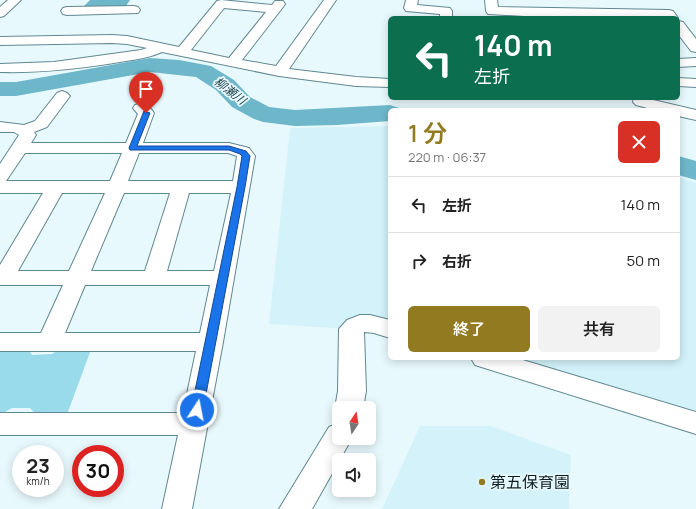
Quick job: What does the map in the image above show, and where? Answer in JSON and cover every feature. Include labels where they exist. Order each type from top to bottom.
[{"type":"street","points":[[0,14],[15,0]]},
{"type":"street","points":[[39,40],[78,0]]},
{"type":"street","points":[[279,72],[330,0]]},
{"type":"street","points":[[412,0],[410,8],[446,11],[446,16]]},
{"type":"street","points":[[491,0],[492,11],[530,15],[669,14],[670,16]]},
{"type":"street","points":[[183,52],[221,4],[277,7],[233,62]]},
{"type":"street","points":[[67,11],[138,5]]},
{"type":"street","points":[[0,41],[39,40],[119,30],[138,5]]},
{"type":"street","points":[[680,28],[696,48]]},
{"type":"street","points":[[119,30],[127,40],[279,72],[336,81],[388,83]]},
{"type":"street","points":[[0,68],[24,69],[56,67],[144,54],[161,47]]},
{"type":"street","points":[[680,63],[696,63]]},
{"type":"street","points":[[680,82],[696,83]]},
{"type":"street","points":[[0,177],[14,149],[41,124],[62,96]]},
{"type":"street","points":[[642,100],[641,102],[666,108]]},
{"type":"street","points":[[49,342],[133,148],[146,113],[141,108]]},
{"type":"street","points":[[680,111],[696,115]]},
{"type":"street","points":[[0,127],[14,127],[14,149]]},
{"type":"street","points":[[14,149],[229,148],[243,152],[246,156],[211,342],[177,509]]},
{"type":"street","points":[[0,187],[241,187]]},
{"type":"street","points":[[2,278],[56,187]]},
{"type":"street","points":[[154,278],[181,187]]},
{"type":"street","points":[[2,278],[223,278]]},
{"type":"street","points":[[351,401],[351,329],[355,324],[366,322],[388,328]]},
{"type":"street","points":[[0,342],[211,342]]},
{"type":"street","points":[[491,360],[696,422]]},
{"type":"street","points":[[0,424],[194,424]]},
{"type":"street","points":[[295,509],[333,445]]},
{"type":"shaded area","points":[[90,0],[130,0],[126,6],[123,7],[83,7]]},
{"type":"shaded area","points":[[388,126],[388,329],[351,329],[269,324],[290,128]]},
{"type":"shaded area","points":[[680,178],[696,183],[696,423],[491,360],[680,360]]},
{"type":"shaded area","points":[[2,347],[27,347],[32,355],[52,354],[63,347],[92,347],[66,417],[38,417],[30,408],[12,408],[0,415],[0,352]]},
{"type":"shaded area","name":"第五保育園","points":[[420,426],[491,426],[571,455],[569,509],[382,509]]},
{"type":"waterway","name":"柳瀬川","points":[[0,89],[16,89],[150,65],[179,67],[203,71],[225,85],[241,102],[263,114],[295,118],[388,113]]},
{"type":"waterway","name":"柳瀬川","points":[[680,166],[696,171]]},
{"type":"place","name":"第五保育園","points":[[482,482]]},
{"type":"route","points":[[146,113],[133,148],[229,148],[243,152],[246,156],[197,410]]}]
